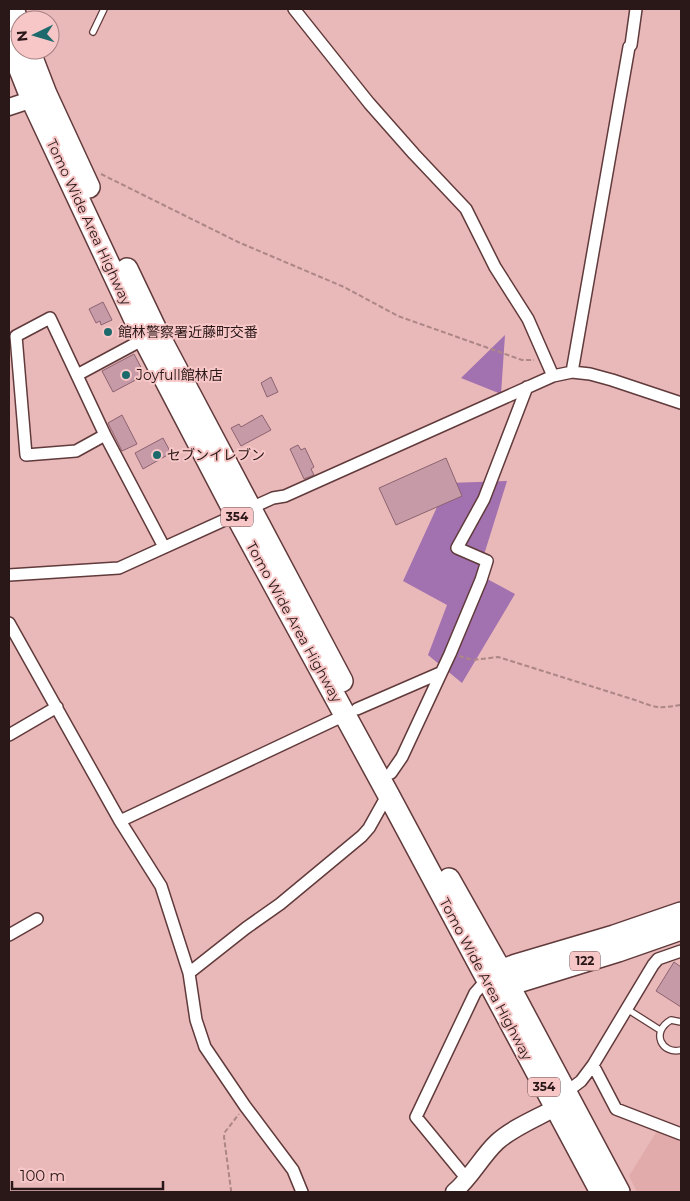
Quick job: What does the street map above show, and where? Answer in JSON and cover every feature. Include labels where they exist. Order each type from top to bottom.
[{"type":"highway","name":"Tomo Wide Area Highway","points":[[9,42],[82,170],[243,512]]},
{"type":"highway","name":"Tomo Wide Area Highway","points":[[31,60],[39,97],[144,339],[243,512],[351,712],[388,794],[499,980]]},
{"type":"highway","name":"Tomo Wide Area Highway","points":[[351,712],[392,773],[560,1100],[601,1192]]},
{"type":"highway","name":"122","points":[[499,980],[521,964],[614,936],[681,913]]},
{"type":"highway","name":"122","points":[[499,980],[618,951],[681,929]]},
{"type":"highway","name":"Tomo Wide Area Highway","points":[[560,1100],[619,1192]]},
{"type":"street","points":[[294,9],[376,110],[466,210],[495,267],[528,320],[553,376]]},
{"type":"street","points":[[572,372],[636,9]]},
{"type":"street","points":[[9,107],[39,97]]},
{"type":"street","points":[[104,435],[76,452],[26,454],[16,336],[50,318],[104,435],[164,547]]},
{"type":"street","points":[[77,375],[144,339]]},
{"type":"street","points":[[9,575],[119,568],[273,498],[285,496],[553,376],[572,372],[590,374],[681,403]]},
{"type":"street","points":[[392,773],[402,758],[450,654],[481,580],[487,561],[457,548],[484,499],[527,387]]},
{"type":"street","points":[[9,402],[21,401]]},
{"type":"street","points":[[9,623],[120,821],[161,886],[189,973],[196,1020],[205,1047],[245,1106],[293,1170],[302,1192]]},
{"type":"street","points":[[120,821],[351,712],[440,673]]},
{"type":"street","points":[[9,736],[57,707]]},
{"type":"street","points":[[189,973],[280,904],[362,836],[369,828],[388,794]]},
{"type":"street","points":[[9,935],[37,920]]},
{"type":"street","points":[[454,1192],[498,1141],[560,1100],[580,1081],[594,1065],[653,965],[658,959],[681,951]]},
{"type":"street","points":[[467,1179],[416,1117],[475,993],[482,985],[499,980]]},
{"type":"street","points":[[594,1065],[616,1109],[681,1134]]},
{"type":"lane","points":[[93,32],[104,9]]},
{"type":"lane","points":[[627,1009],[660,1030]]},
{"type":"lane","points":[[681,1022],[671,1020],[665,1023],[660,1030],[659,1038],[670,1050],[681,1050]]},
{"type":"path","points":[[82,170],[104,175],[238,242],[344,287],[398,316],[522,360],[546,360]]},
{"type":"path","points":[[450,654],[473,660],[498,656],[638,701],[654,708],[681,705]]},
{"type":"path","points":[[231,1192],[224,1132],[245,1106]]},
{"type":"shaded area","points":[[505,335],[501,394],[461,378]]},
{"type":"shaded area","points":[[507,481],[478,574],[515,594],[462,683],[428,655],[447,605],[403,581],[448,483]]},
{"type":"shaded area","points":[[657,1131],[681,1141],[681,1192],[637,1192],[629,1176]]},
{"type":"building","points":[[103,302],[112,320],[101,325],[100,321],[96,323],[89,309]]},
{"type":"building","points":[[134,354],[145,375],[113,392],[102,371]]},
{"type":"building","points":[[271,377],[278,392],[267,397],[261,383]]},
{"type":"building","points":[[122,415],[137,444],[122,451],[108,423]]},
{"type":"building","points":[[262,415],[271,430],[241,446],[231,428],[239,424],[241,427]]},
{"type":"building","points":[[163,438],[171,453],[143,469],[135,453]]},
{"type":"building","points":[[298,445],[301,450],[305,448],[314,467],[311,469],[314,475],[304,479],[290,449]]},
{"type":"building","points":[[446,458],[462,496],[396,525],[379,488]]},
{"type":"building","points":[[674,962],[681,967],[681,1007],[656,991]]},
{"type":"place","name":"館林警察署近藤町交番","points":[[108,332]]},
{"type":"place","name":"Joyfull館林店","points":[[126,375]]},
{"type":"place","name":"セブンイレブン","points":[[157,455]]}]
